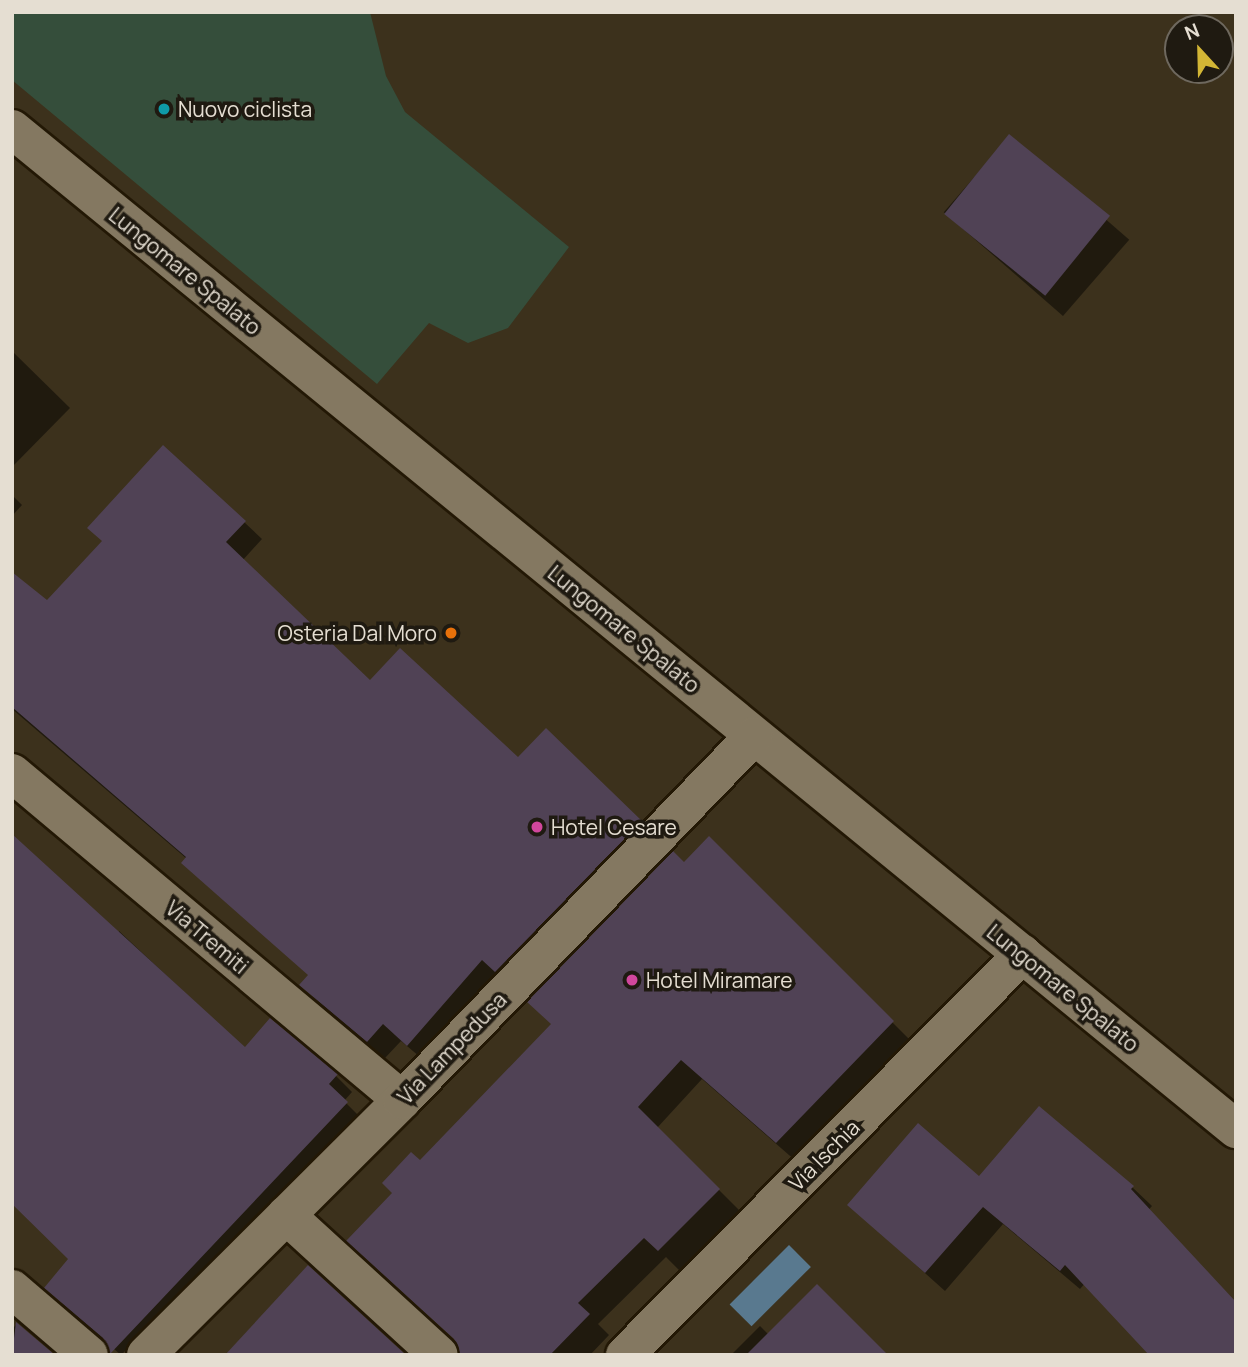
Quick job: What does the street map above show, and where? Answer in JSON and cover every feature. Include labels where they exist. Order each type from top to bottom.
[{"type":"street","name":"Lungomare Spalato","points":[[12,129],[1236,1129]]},
{"type":"street","name":"Via Lampedusa","points":[[146,1355],[402,1100],[754,736]]},
{"type":"street","name":"Via Tremiti","points":[[12,773],[402,1100]]},
{"type":"street","name":"Via Ischia","points":[[625,1355],[1023,954]]},
{"type":"street","points":[[286,1215],[439,1355]]},
{"type":"street","points":[[12,1289],[89,1355]]},
{"type":"green space","points":[[12,12],[370,12],[386,76],[405,112],[569,247],[508,328],[468,343],[429,323],[377,384],[12,80]]},
{"type":"water","points":[[789,1245],[811,1267],[752,1326],[730,1304]]},
{"type":"building","points":[[1009,134],[1110,216],[1045,296],[944,214]]},
{"type":"building","points":[[163,445],[246,521],[226,542],[370,680],[400,648],[518,757],[546,728],[642,821],[495,972],[482,960],[407,1046],[383,1024],[367,1042],[299,985],[308,975],[181,863],[186,857],[12,707],[12,572],[47,600],[102,541],[87,528]]},
{"type":"building","points":[[12,834],[245,1047],[270,1018],[338,1074],[329,1084],[348,1102],[110,1354],[103,1338],[44,1288],[68,1259],[12,1204]]},
{"type":"building","points":[[709,836],[894,1021],[776,1143],[681,1060],[638,1107],[720,1189],[658,1251],[644,1238],[578,1303],[590,1314],[550,1355],[460,1355],[454,1339],[346,1241],[392,1193],[382,1183],[411,1152],[420,1160],[551,1024],[527,1002],[673,851],[684,862]]},
{"type":"building","points":[[1039,1106],[1134,1186],[1131,1189],[1236,1302],[1236,1355],[1149,1355],[1065,1265],[1060,1271],[983,1207],[925,1273],[847,1205],[918,1123],[979,1176]]},
{"type":"building","points":[[308,1265],[406,1355],[225,1355]]},
{"type":"building","points":[[817,1284],[888,1355],[746,1355]]},
{"type":"building","points":[[16,1322],[55,1355],[12,1355]]},
{"type":"place","name":"Nuovo ciclista","points":[[164,109]]},
{"type":"place","name":"Osteria Dal Moro","points":[[451,633]]},
{"type":"place","name":"Hotel Cesare","points":[[537,827]]},
{"type":"place","name":"Hotel Miramare","points":[[632,980]]}]
